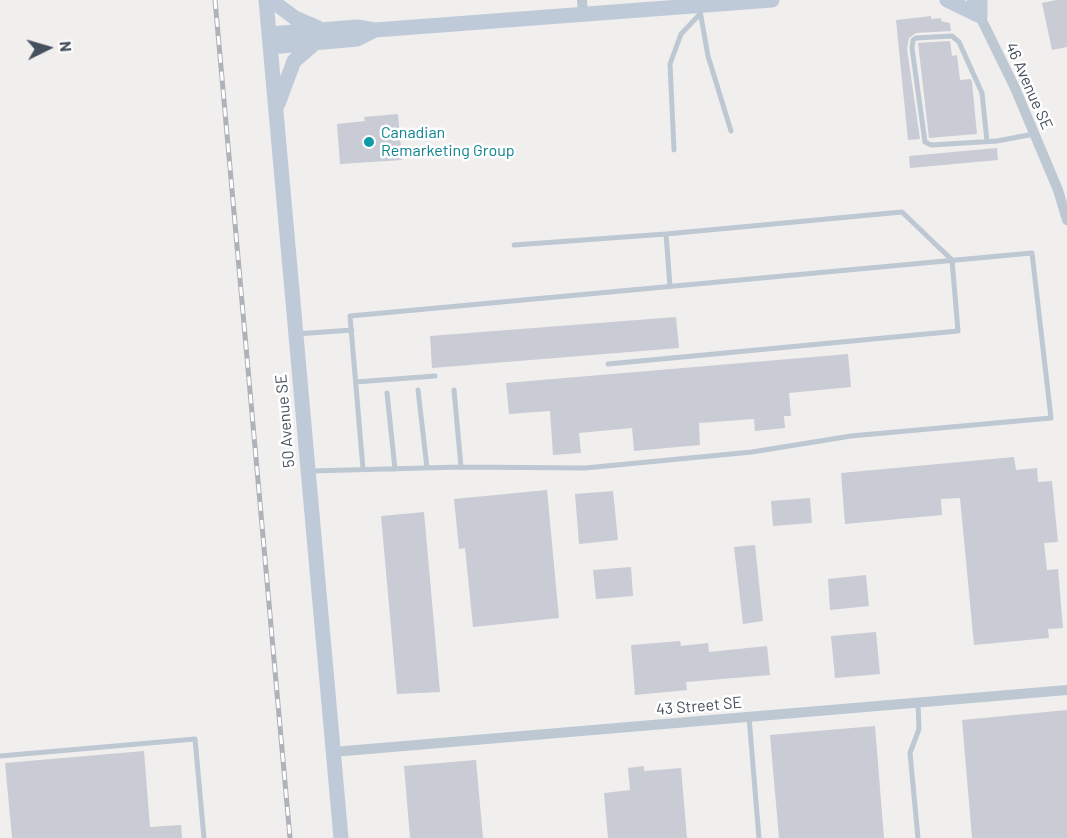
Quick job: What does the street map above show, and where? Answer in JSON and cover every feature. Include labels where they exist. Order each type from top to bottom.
[{"type":"street","points":[[268,0],[318,36]]},
{"type":"street","name":"50 Avenue SE","points":[[268,0],[269,40],[341,838]]},
{"type":"street","points":[[269,40],[318,36],[357,27],[375,30],[661,0]]},
{"type":"street","points":[[583,7],[699,10],[771,0]]},
{"type":"street","points":[[947,0],[980,16],[980,0]]},
{"type":"street","name":"46 Avenue SE","points":[[972,0],[1015,88],[1058,190],[1067,220]]},
{"type":"street","points":[[276,110],[294,61],[318,36]]},
{"type":"street","name":"43 Street SE","points":[[333,752],[1067,690]]},
{"type":"lane","points":[[699,10],[708,56],[731,131]]},
{"type":"lane","points":[[674,150],[670,64],[681,34],[699,10]]},
{"type":"lane","points":[[987,141],[982,93],[959,42],[952,36],[913,40],[912,48],[925,142],[932,145],[987,141],[1034,135]]},
{"type":"lane","points":[[514,245],[666,234],[902,212],[952,260],[958,331],[608,363]]},
{"type":"lane","points":[[666,234],[670,286]]},
{"type":"lane","points":[[308,471],[461,467],[585,468],[752,452],[850,436],[1051,418],[1032,253],[350,316],[363,469]]},
{"type":"lane","points":[[296,334],[352,330]]},
{"type":"lane","points":[[356,382],[435,376]]},
{"type":"lane","points":[[418,390],[427,468]]},
{"type":"lane","points":[[454,390],[461,467]]},
{"type":"lane","points":[[387,393],[395,469]]},
{"type":"lane","points":[[918,703],[919,729],[910,753],[918,838]]},
{"type":"lane","points":[[749,717],[759,838]]},
{"type":"lane","points":[[0,756],[195,739],[204,838]]},
{"type":"building","points":[[1067,0],[1067,47],[1052,50],[1042,3]]},
{"type":"building","points":[[931,16],[931,19],[941,18],[941,21],[950,23],[951,31],[916,33],[909,38],[907,49],[920,139],[908,140],[896,20]]},
{"type":"building","points":[[950,41],[952,56],[957,55],[960,80],[971,79],[972,82],[977,134],[929,138],[918,43]]},
{"type":"building","name":"Canadian Remarketing Group","points":[[398,114],[402,160],[340,164],[337,124],[365,121],[364,117]]},
{"type":"building","points":[[997,148],[998,160],[910,168],[909,156]]},
{"type":"building","points":[[676,317],[679,348],[432,368],[430,336]]},
{"type":"building","points":[[848,354],[851,387],[789,393],[791,416],[784,416],[785,428],[755,431],[754,419],[699,423],[700,445],[634,451],[632,428],[579,433],[581,453],[553,455],[550,411],[509,414],[506,383]]},
{"type":"building","points":[[1014,457],[1016,470],[1037,468],[1038,482],[1052,481],[1058,542],[1044,543],[1047,570],[1058,569],[1063,628],[1048,629],[1049,638],[974,645],[960,498],[941,499],[942,515],[845,524],[841,473]]},
{"type":"building","points":[[547,490],[559,618],[473,627],[465,548],[459,549],[454,499]]},
{"type":"building","points":[[613,491],[618,540],[579,544],[575,494]]},
{"type":"building","points":[[810,498],[812,523],[773,526],[771,501]]},
{"type":"building","points":[[424,512],[440,692],[397,694],[381,516]]},
{"type":"building","points":[[755,545],[763,621],[743,624],[734,547]]},
{"type":"building","points":[[631,567],[633,596],[596,599],[593,570]]},
{"type":"building","points":[[866,575],[869,606],[830,610],[828,579]]},
{"type":"building","points":[[876,632],[880,674],[835,678],[831,636]]},
{"type":"building","points":[[680,641],[681,646],[708,643],[709,652],[767,646],[770,675],[686,682],[687,690],[635,695],[631,645]]},
{"type":"building","points":[[1067,710],[1067,838],[972,838],[962,720]]},
{"type":"building","points":[[875,726],[884,838],[779,838],[770,735]]},
{"type":"building","points":[[144,751],[150,827],[181,825],[182,838],[12,838],[5,763]]},
{"type":"building","points":[[476,760],[483,838],[410,838],[404,766]]},
{"type":"building","points":[[644,766],[644,771],[681,768],[687,838],[608,838],[604,793],[630,790],[628,768]]},
{"type":"railway","points":[[215,0],[290,838]]},
{"type":"place","name":"Canadian Remarketing Group","points":[[369,142]]}]
